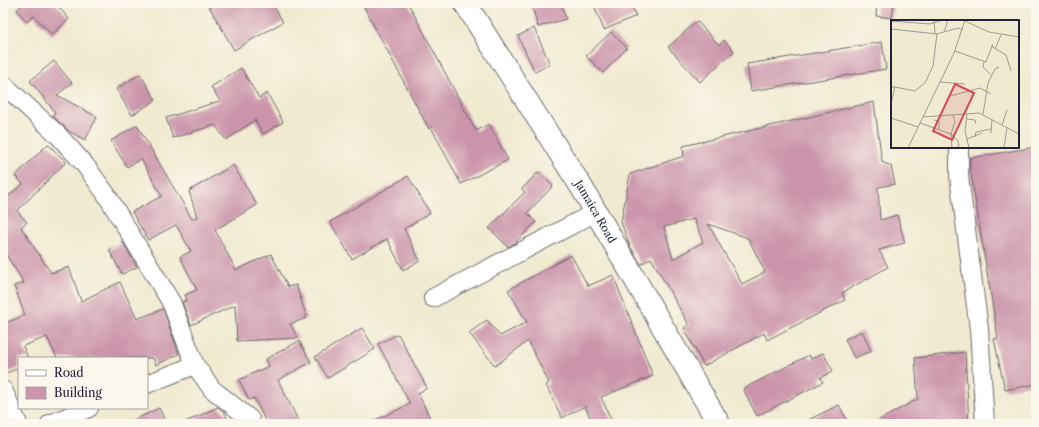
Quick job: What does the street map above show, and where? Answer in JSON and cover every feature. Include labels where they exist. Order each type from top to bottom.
[{"type":"street","name":"Jamaica Road","points":[[465,3],[596,212],[719,424]]},
{"type":"street","points":[[5,92],[58,135],[85,165],[106,194],[171,302],[195,365],[212,389],[250,418]]},
{"type":"street","points":[[958,148],[959,176],[979,329],[985,424]]},
{"type":"street","points":[[433,298],[596,212]]},
{"type":"street","points":[[148,384],[195,365]]},
{"type":"street","points":[[3,390],[18,424]]},
{"type":"street","points":[[50,424],[87,409]]},
{"type":"building","points":[[23,3],[55,3],[69,19],[52,35],[34,16],[27,22],[17,10]]},
{"type":"building","points":[[207,3],[272,3],[283,22],[234,50]]},
{"type":"building","points":[[362,3],[408,3],[476,131],[489,124],[508,160],[461,184],[431,127],[429,129]]},
{"type":"building","points":[[531,3],[561,3],[566,19],[538,27]]},
{"type":"building","points":[[607,3],[630,3],[636,16],[604,30],[595,8]]},
{"type":"building","points":[[877,3],[894,3],[892,18],[876,16]]},
{"type":"building","points":[[697,21],[719,45],[724,40],[734,51],[700,82],[668,47]]},
{"type":"building","points":[[534,28],[550,64],[535,72],[518,36]]},
{"type":"building","points":[[611,32],[627,48],[603,73],[586,56]]},
{"type":"building","points":[[882,42],[886,69],[751,91],[747,64]]},
{"type":"building","points":[[54,61],[72,83],[57,95],[97,117],[85,140],[69,131],[53,116],[55,112],[30,81]]},
{"type":"building","points":[[241,68],[259,98],[267,93],[283,122],[263,134],[255,120],[226,140],[215,125],[173,138],[166,118],[220,101],[211,87]]},
{"type":"building","points":[[140,74],[156,100],[132,115],[116,89]]},
{"type":"building","points":[[874,102],[882,162],[891,166],[895,184],[878,187],[880,220],[897,215],[905,243],[879,250],[888,267],[842,293],[845,300],[767,340],[764,333],[704,366],[684,328],[689,325],[651,258],[641,264],[630,246],[621,222],[630,174],[684,156],[683,146]],"holes":[[[694,219],[703,242],[673,259],[664,227]],[[708,224],[748,238],[765,272],[742,284]]]},
{"type":"building","points":[[137,125],[192,219],[197,217],[189,191],[233,165],[257,205],[215,230],[236,270],[271,254],[288,287],[296,285],[307,318],[290,324],[298,338],[237,341],[235,305],[191,325],[182,302],[187,300],[185,295],[197,290],[180,257],[191,251],[176,225],[148,240],[132,212],[162,196],[141,159],[127,167],[111,141]]},
{"type":"building","points":[[48,144],[66,162],[17,211],[27,222],[21,227],[51,273],[69,267],[81,301],[120,282],[137,319],[163,309],[179,354],[156,365],[153,358],[148,357],[57,357],[47,337],[23,346],[28,357],[18,357],[18,368],[6,373],[3,366],[3,324],[25,315],[14,286],[24,283],[3,250],[3,194],[6,198],[23,184],[15,176]]},
{"type":"building","points":[[1036,147],[1036,384],[1005,390],[994,339],[998,338],[970,169],[970,158]]},
{"type":"building","points":[[538,172],[553,186],[527,213],[536,222],[516,242],[508,247],[489,228],[525,192],[522,189]]},
{"type":"building","points":[[408,176],[430,213],[404,229],[420,261],[403,270],[387,239],[352,259],[330,222]]},
{"type":"building","points":[[123,242],[137,267],[122,274],[109,250]]},
{"type":"building","points":[[571,255],[588,286],[613,275],[653,376],[601,397],[613,424],[593,424],[585,406],[562,418],[546,385],[549,383],[528,341],[495,366],[469,333],[487,320],[500,336],[527,322],[508,290]]},
{"type":"building","points":[[362,328],[375,349],[328,378],[315,357]]},
{"type":"building","points":[[862,331],[871,351],[854,358],[845,339]]},
{"type":"building","points":[[398,334],[427,388],[418,393],[433,424],[367,424],[410,404],[378,344]]},
{"type":"building","points":[[299,341],[311,362],[278,380],[300,424],[267,424],[254,398],[249,400],[239,380],[269,366],[266,359]]},
{"type":"building","points":[[965,352],[969,424],[872,424],[918,399],[915,358]]},
{"type":"building","points":[[823,353],[833,371],[820,378],[823,382],[757,416],[743,389],[809,355],[811,359]]},
{"type":"building","points":[[839,405],[849,424],[800,424]]},
{"type":"building","points":[[218,407],[224,412],[230,424],[181,424]]},
{"type":"building","points":[[159,408],[167,424],[125,424]]}]
